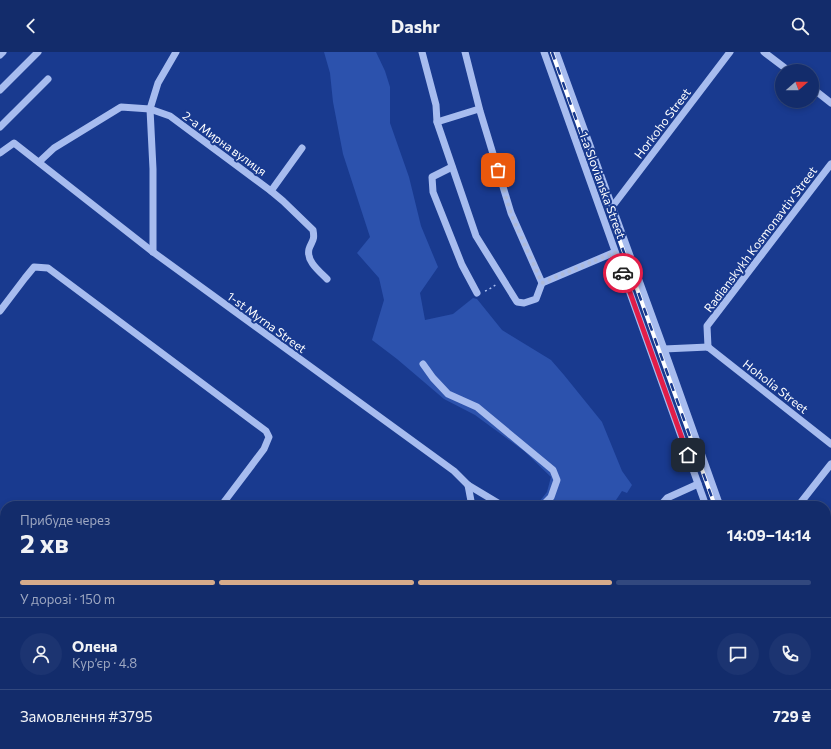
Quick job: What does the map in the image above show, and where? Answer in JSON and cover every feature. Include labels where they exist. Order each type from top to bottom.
[{"type":"street","points":[[0,55],[3,52]]},
{"type":"street","points":[[0,90],[38,52]]},
{"type":"street","points":[[153,252],[153,169],[150,109],[158,82],[176,52]]},
{"type":"street","points":[[422,52],[436,105],[437,122],[476,236],[517,302],[524,303],[536,299],[542,283],[511,214],[479,109],[465,52]]},
{"type":"street","name":"1-a Slovianska Street","points":[[544,52],[704,501]]},
{"type":"street","points":[[556,52],[718,501]]},
{"type":"street","name":"Horkoho Street","points":[[612,207],[730,52]]},
{"type":"street","points":[[764,52],[780,64]]},
{"type":"street","points":[[0,127],[48,79]]},
{"type":"street","points":[[819,94],[831,103]]},
{"type":"street","name":"2-а Мирна вулиця","points":[[39,162],[54,148],[121,107],[150,109],[170,116],[271,191],[313,230],[315,237],[309,251],[309,258],[316,269],[327,279]]},
{"type":"street","points":[[437,122],[479,109]]},
{"type":"street","name":"1-st Myrna Street","points":[[0,153],[14,143],[153,252],[454,471],[468,484],[495,501]]},
{"type":"street","points":[[271,191],[302,148]]},
{"type":"street","name":"Radianskykh Kosmonavtiv Street","points":[[708,346],[707,326],[831,164]]},
{"type":"street","points":[[452,167],[432,177],[433,192],[462,265],[477,293]]},
{"type":"street","points":[[542,283],[615,252]]},
{"type":"street","points":[[0,311],[24,278],[34,268],[48,268],[266,431],[269,437],[264,449],[225,501]]},
{"type":"street","points":[[664,349],[708,346]]},
{"type":"street","name":"Hoholia Street","points":[[708,346],[831,444]]},
{"type":"street","points":[[423,364],[433,378],[448,394],[477,408],[552,470],[556,480],[551,497],[547,501]]},
{"type":"street","points":[[802,501],[831,464]]},
{"type":"street","points":[[468,484],[470,501]]},
{"type":"street","points":[[664,501],[667,498],[698,484]]},
{"type":"path","points":[[488,290],[503,280]]},
{"type":"shaded area","points":[[324,52],[376,52],[385,71],[390,87],[390,123],[409,177],[421,226],[438,267],[420,293],[425,320],[453,314],[473,298],[477,299],[502,330],[551,360],[602,422],[622,471],[632,485],[627,493],[622,491],[615,501],[540,501],[547,492],[551,477],[524,451],[475,415],[444,399],[372,340],[384,300],[379,278],[357,253],[370,237],[343,154],[333,102],[330,73]]},
{"type":"railway","points":[[552,52],[713,501]]},
{"type":"way so far","points":[[498,170],[511,214],[542,283],[615,252],[623,273]]},
{"type":"route","points":[[623,273],[688,455]]}]
